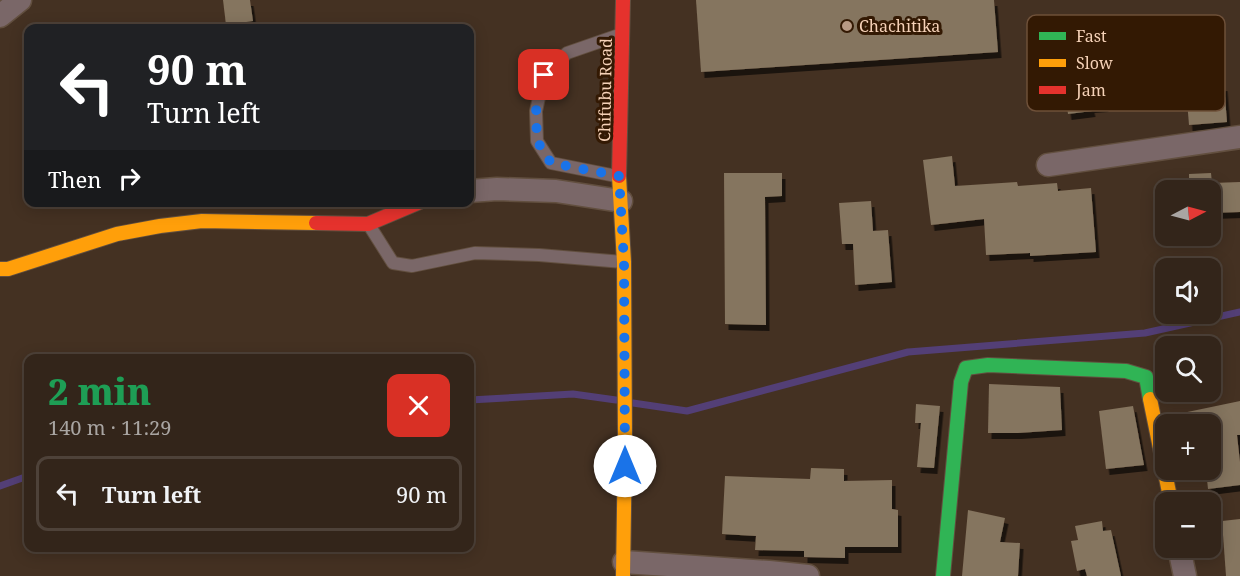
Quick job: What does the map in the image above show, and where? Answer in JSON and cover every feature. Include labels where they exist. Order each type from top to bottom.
[{"type":"street","points":[[0,16],[20,0]]},
{"type":"street","name":"Chifubu Road","points":[[623,0],[619,176],[624,262],[623,569]]},
{"type":"street","points":[[1048,165],[1240,136]]},
{"type":"street","points":[[474,191],[556,191],[621,201]]},
{"type":"street","points":[[0,269],[8,269],[117,234],[160,226],[202,221],[368,224],[408,207]]},
{"type":"street","points":[[943,576],[961,382],[966,368],[988,364],[1126,371],[1146,377],[1169,492]]},
{"type":"street","points":[[1181,558],[1185,576]]},
{"type":"street","points":[[623,569],[769,572],[808,576]]},
{"type":"lane","points":[[619,176],[551,163],[537,141],[536,111],[544,75],[567,52],[623,34]]},
{"type":"lane","points":[[368,224],[393,263],[412,266],[475,253],[539,255],[624,262]]},
{"type":"building","points":[[223,0],[250,0],[253,21],[226,24]]},
{"type":"building","name":"Chachitika","points":[[696,0],[994,0],[998,52],[701,72]]},
{"type":"building","points":[[1225,97],[1227,122],[1189,125],[1188,111],[1225,111]]},
{"type":"building","points":[[1068,111],[1092,111],[1068,114]]},
{"type":"building","points":[[952,156],[955,186],[1017,182],[1018,186],[1057,183],[1058,191],[1091,188],[1096,252],[1030,256],[1030,253],[986,255],[984,219],[931,225],[923,160]]},
{"type":"building","points":[[724,173],[782,173],[782,196],[765,197],[766,325],[725,324]]},
{"type":"building","points":[[1211,173],[1212,180],[1189,180],[1189,174]]},
{"type":"building","points":[[1240,182],[1240,212],[1221,213],[1221,183]]},
{"type":"building","points":[[871,201],[873,231],[888,230],[892,282],[855,285],[853,244],[842,244],[839,203]]},
{"type":"building","points":[[989,384],[1060,387],[1062,430],[988,433]]},
{"type":"building","points":[[1240,401],[1240,435],[1237,435],[1240,485],[1208,489],[1207,480],[1221,480],[1221,414],[1178,414]]},
{"type":"building","points":[[916,404],[940,406],[934,468],[917,467],[921,423],[915,423]]},
{"type":"building","points":[[1133,406],[1144,465],[1106,469],[1099,411]]},
{"type":"building","points":[[811,468],[844,469],[844,481],[892,480],[892,509],[898,510],[898,547],[845,547],[845,558],[804,557],[804,551],[755,550],[756,536],[722,534],[725,476],[810,479]]},
{"type":"building","points":[[968,510],[1005,518],[1000,542],[1020,543],[1018,576],[962,576]]},
{"type":"building","points":[[1240,519],[1240,576],[1226,576],[1222,521]]},
{"type":"building","points":[[1102,521],[1103,531],[1111,530],[1121,576],[1087,576],[1085,569],[1077,571],[1071,541],[1078,540],[1075,526]]},
{"type":"waterway","points":[[633,403],[687,411],[908,352],[1145,333],[1240,312]]},
{"type":"waterway","points":[[474,400],[573,394],[616,400]]},
{"type":"waterway","points":[[0,486],[24,477]]},
{"type":"traffic: fast","points":[[943,576],[961,382],[966,368],[988,365],[1126,371],[1146,377],[1150,399]]},
{"type":"traffic: slow","points":[[619,176],[624,262],[623,576]]},
{"type":"traffic: slow","points":[[0,269],[8,269],[117,234],[160,226],[202,221],[316,223]]},
{"type":"traffic: slow","points":[[1150,399],[1169,492]]},
{"type":"traffic: jam","points":[[619,176],[623,0]]},
{"type":"traffic: jam","points":[[316,223],[368,224],[408,207]]},
{"type":"place","name":"Chachitika","points":[[847,26]]},
{"type":"route","points":[[544,75],[536,111],[537,141],[551,163],[619,176],[624,262],[625,466]]}]
